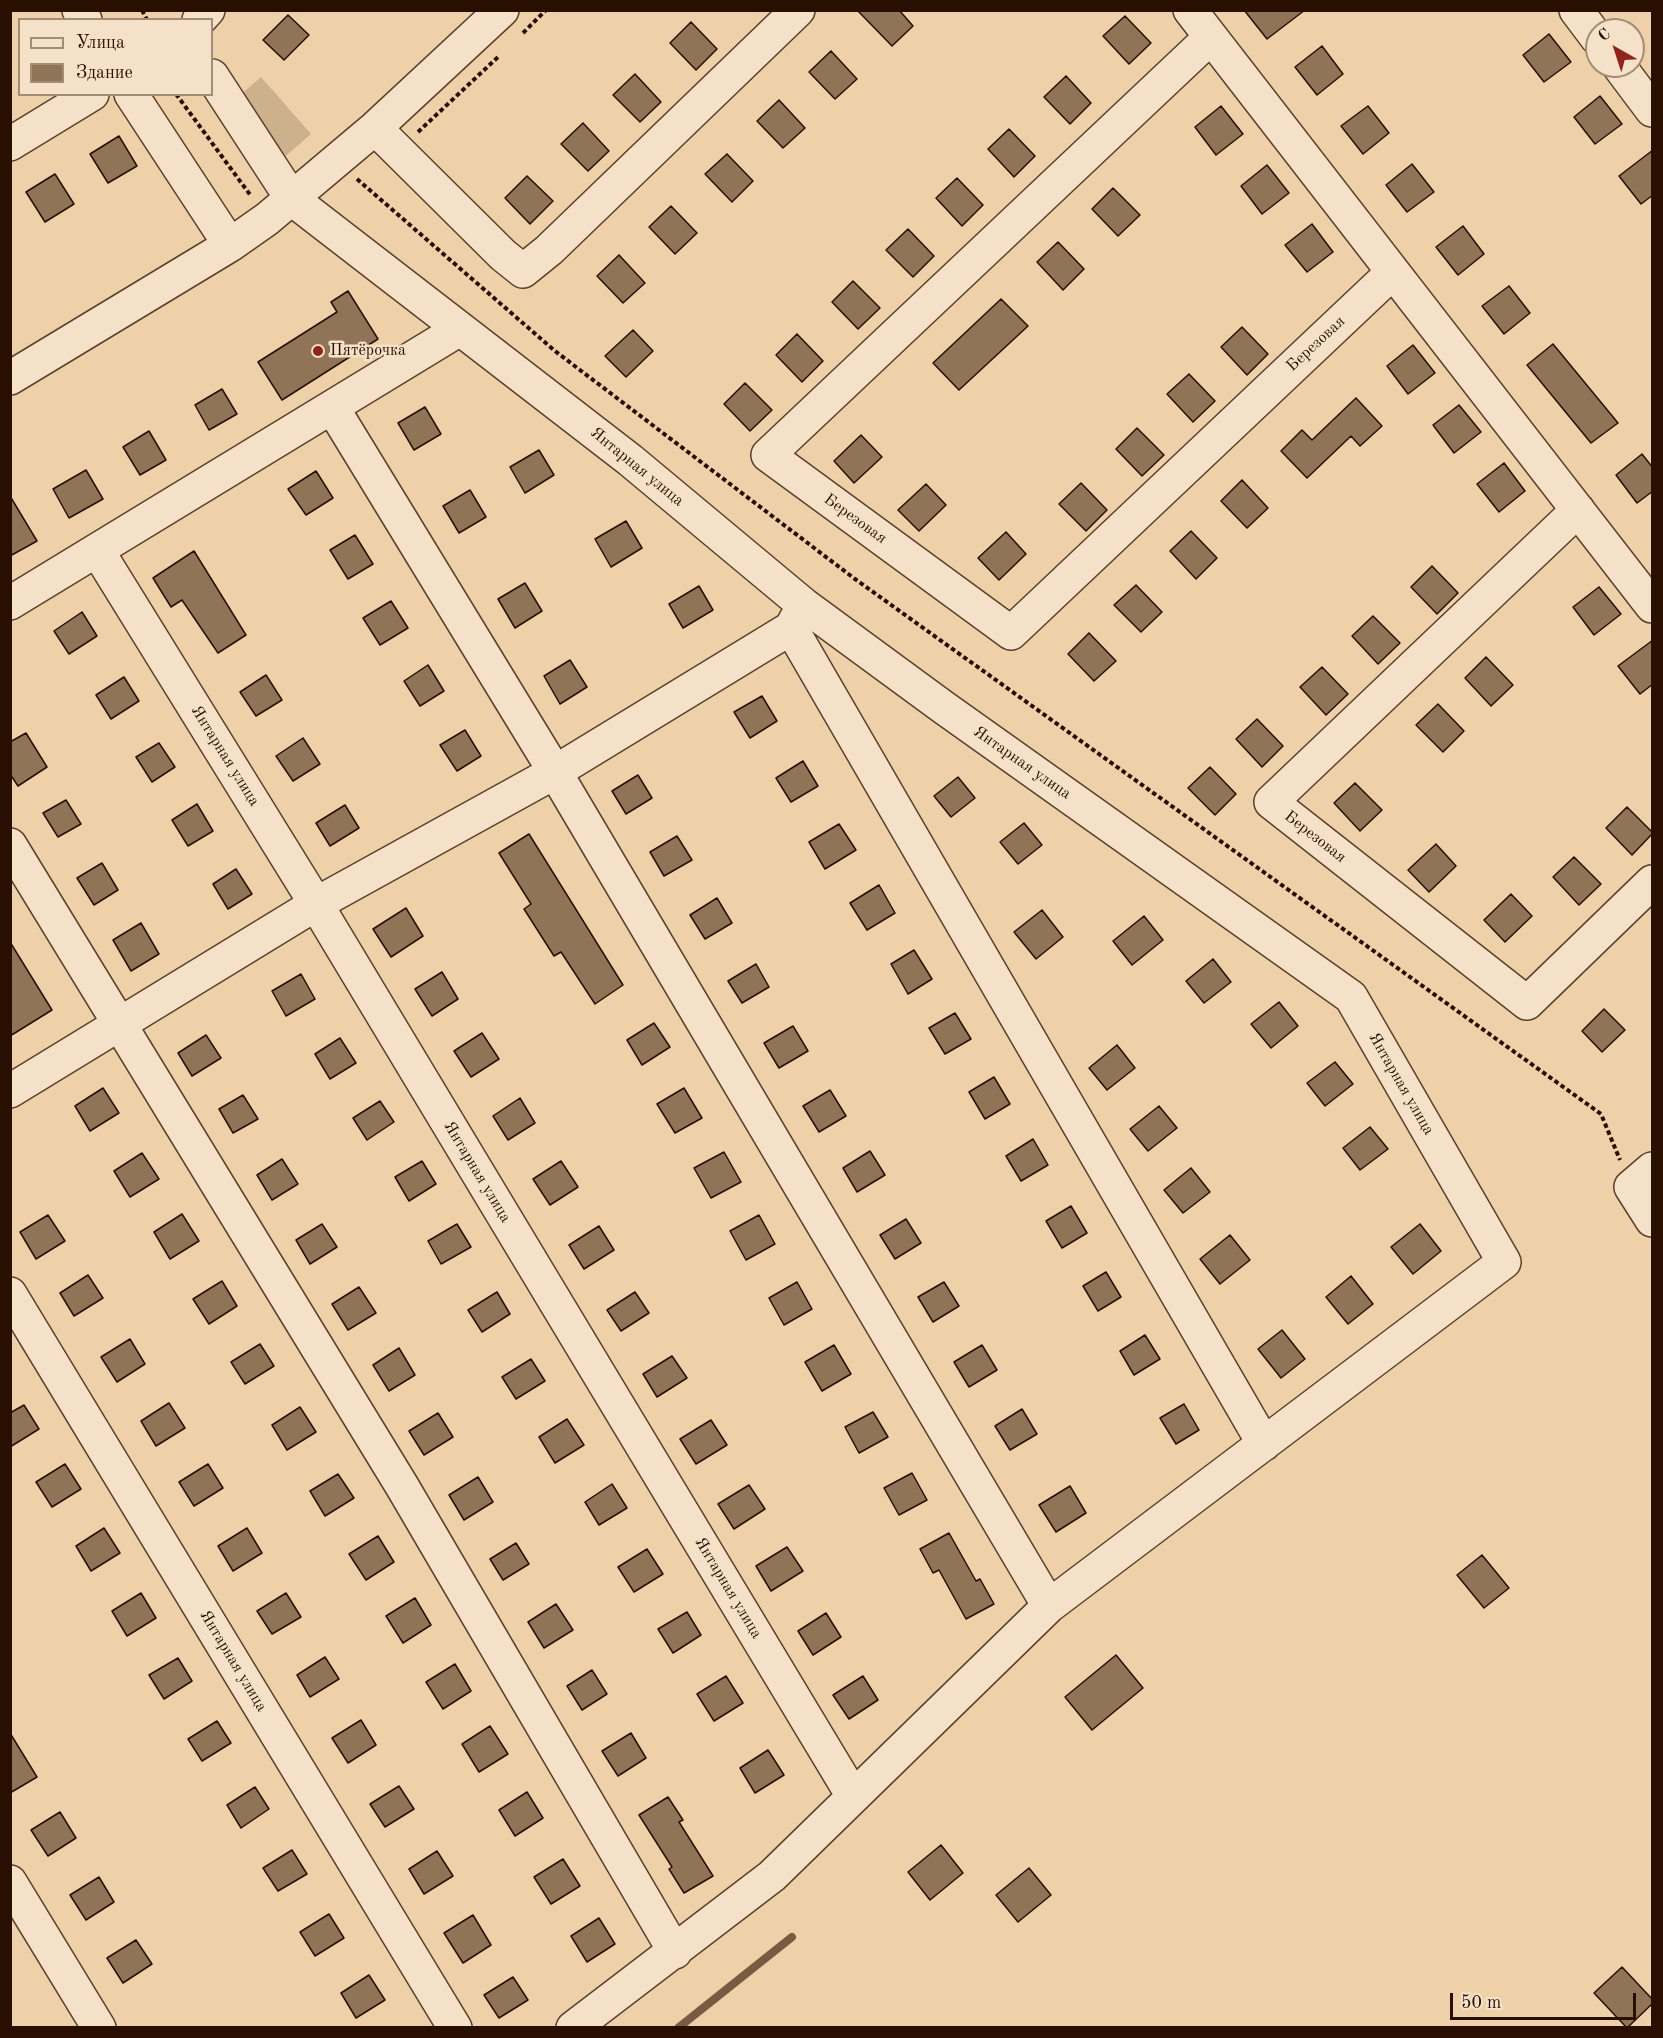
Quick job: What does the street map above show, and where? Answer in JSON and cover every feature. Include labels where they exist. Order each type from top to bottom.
[{"type":"street","points":[[375,128],[503,255],[523,271],[549,250],[798,10]]},
{"type":"street","points":[[1190,10],[1653,606]]},
{"type":"street","points":[[10,378],[230,245],[267,219],[375,128],[512,22]]},
{"type":"street","name":"Березовая","points":[[1211,37],[768,455],[1011,633],[1393,272]]},
{"type":"street","name":"Янтарная улица","points":[[213,78],[292,199],[630,460],[797,616],[943,707],[1351,997],[1504,1262],[1264,1444],[797,616]]},
{"type":"street","points":[[1628,78],[1653,110]]},
{"type":"street","points":[[10,144],[89,96]]},
{"type":"street","points":[[132,96],[230,245]]},
{"type":"street","points":[[10,603],[460,329]]},
{"type":"street","points":[[332,407],[555,772],[1049,1606]]},
{"type":"street","name":"Березовая","points":[[1578,510],[1271,802],[1527,1003],[1653,882]]},
{"type":"street","name":"Янтарная улица","points":[[97,550],[316,904],[852,1796]]},
{"type":"street","points":[[10,1091],[316,904],[555,772],[797,616]]},
{"type":"street","points":[[10,845],[402,1486],[675,1952]]},
{"type":"street","points":[[1642,1178],[1653,1220]]},
{"type":"street","name":"Янтарная улица","points":[[10,1294],[455,2028]]},
{"type":"street","points":[[573,2028],[772,1876],[1049,1606],[1264,1444]]},
{"type":"street","points":[[10,1882],[99,2028]]},
{"type":"path","points":[[512,22],[546,10]]},
{"type":"path","points":[[398,151],[505,50]]},
{"type":"path","points":[[177,96],[267,219]]},
{"type":"path","points":[[356,179],[555,351],[855,579],[1601,1114],[1642,1178]]},
{"type":"shaded area","points":[[261,77],[311,134],[281,160],[232,102]]},
{"type":"building","points":[[857,10],[899,10],[913,26],[892,46]]},
{"type":"building","points":[[1244,10],[1305,10],[1267,39]]},
{"type":"building","points":[[288,15],[309,35],[284,60],[263,40]]},
{"type":"building","points":[[1125,16],[1151,43],[1129,64],[1103,36]]},
{"type":"building","points":[[691,22],[717,49],[696,70],[670,43]]},
{"type":"building","points":[[1549,34],[1571,62],[1544,82],[1523,55]]},
{"type":"building","points":[[1322,46],[1343,74],[1317,95],[1295,67]]},
{"type":"building","points":[[831,51],[857,79],[835,99],[809,72]]},
{"type":"building","points":[[635,74],[661,102],[640,122],[613,95]]},
{"type":"building","points":[[1066,76],[1091,103],[1070,124],[1044,97]]},
{"type":"building","points":[[1600,96],[1622,124],[1595,144],[1574,117]]},
{"type":"building","points":[[779,100],[805,128],[783,148],[757,121]]},
{"type":"building","points":[[1221,106],[1243,134],[1216,155],[1195,127]]},
{"type":"building","points":[[1368,106],[1389,133],[1363,154],[1341,126]]},
{"type":"building","points":[[583,123],[609,151],[588,171],[561,144]]},
{"type":"building","points":[[1009,129],[1035,156],[1014,177],[988,149]]},
{"type":"building","points":[[119,136],[137,166],[108,183],[90,154]]},
{"type":"building","points":[[1653,150],[1653,195],[1641,204],[1619,176]]},
{"type":"building","points":[[727,154],[753,181],[732,202],[705,174]]},
{"type":"building","points":[[1412,164],[1434,192],[1407,212],[1386,185]]},
{"type":"building","points":[[1267,165],[1289,193],[1262,214],[1241,186]]},
{"type":"building","points":[[55,174],[74,204],[45,222],[26,192]]},
{"type":"building","points":[[527,176],[553,201],[530,224],[505,198]]},
{"type":"building","points":[[957,178],[983,205],[962,226],[936,198]]},
{"type":"building","points":[[1113,188],[1140,215],[1118,236],[1092,209]]},
{"type":"building","points":[[671,206],[697,233],[675,254],[649,227]]},
{"type":"building","points":[[1312,224],[1333,252],[1307,272],[1285,245]]},
{"type":"building","points":[[1463,226],[1484,254],[1458,275],[1436,247]]},
{"type":"building","points":[[908,229],[934,256],[913,277],[886,250]]},
{"type":"building","points":[[1058,242],[1084,269],[1063,290],[1037,262]]},
{"type":"building","points":[[619,255],[645,283],[623,303],[597,276]]},
{"type":"building","points":[[853,281],[880,308],[858,329],[832,302]]},
{"type":"building","points":[[1509,286],[1530,313],[1504,334],[1482,306]]},
{"type":"building","name":"Пятёрочка","points":[[348,291],[378,339],[282,400],[258,362],[337,312],[331,302]]},
{"type":"building","points":[[1001,299],[1028,326],[959,390],[933,363]]},
{"type":"building","points":[[1242,327],[1268,354],[1247,375],[1221,347]]},
{"type":"building","points":[[633,330],[653,351],[626,377],[605,356]]},
{"type":"building","points":[[797,334],[823,361],[802,382],[776,355]]},
{"type":"building","points":[[1553,344],[1618,423],[1591,443],[1527,365]]},
{"type":"building","points":[[1413,345],[1435,373],[1408,394],[1387,366]]},
{"type":"building","points":[[1189,374],[1215,401],[1193,422],[1167,394]]},
{"type":"building","points":[[745,383],[772,410],[750,431],[724,404]]},
{"type":"building","points":[[222,389],[237,414],[209,430],[195,405]]},
{"type":"building","points":[[1356,398],[1382,426],[1360,446],[1351,436],[1307,478],[1281,451],[1302,430],[1312,440]]},
{"type":"building","points":[[1459,405],[1481,432],[1454,453],[1433,425]]},
{"type":"building","points":[[425,407],[441,434],[414,450],[398,423]]},
{"type":"building","points":[[1137,428],[1164,455],[1142,476],[1116,449]]},
{"type":"building","points":[[149,431],[166,460],[140,475],[123,447]]},
{"type":"building","points":[[861,435],[882,457],[854,483],[834,461]]},
{"type":"building","points":[[539,450],[554,475],[525,493],[510,467]]},
{"type":"building","points":[[1642,454],[1653,468],[1653,491],[1637,503],[1616,475]]},
{"type":"building","points":[[1504,463],[1525,491],[1499,512],[1477,484]]},
{"type":"building","points":[[86,470],[103,499],[69,518],[53,489]]},
{"type":"building","points":[[316,471],[333,498],[306,515],[288,489]]},
{"type":"building","points":[[1242,480],[1268,508],[1247,528],[1221,501]]},
{"type":"building","points":[[1081,483],[1107,510],[1086,531],[1059,504]]},
{"type":"building","points":[[926,484],[946,505],[919,531],[898,510]]},
{"type":"building","points":[[470,490],[486,517],[459,533],[443,506]]},
{"type":"building","points":[[10,496],[37,541],[10,556]]},
{"type":"building","points":[[626,521],[642,548],[611,567],[595,539]]},
{"type":"building","points":[[1191,531],[1217,558],[1196,579],[1170,551]]},
{"type":"building","points":[[1006,532],[1026,554],[999,580],[978,558]]},
{"type":"building","points":[[355,535],[373,564],[348,579],[330,550]]},
{"type":"building","points":[[194,551],[246,635],[218,653],[182,600],[171,607],[153,578]]},
{"type":"building","points":[[1432,566],[1458,593],[1437,614],[1411,587]]},
{"type":"building","points":[[525,583],[542,611],[515,628],[498,599]]},
{"type":"building","points":[[1136,585],[1162,612],[1141,632],[1114,605]]},
{"type":"building","points":[[699,586],[713,610],[683,628],[669,604]]},
{"type":"building","points":[[1599,587],[1621,614],[1594,635],[1573,607]]},
{"type":"building","points":[[391,601],[408,628],[380,645],[363,618]]},
{"type":"building","points":[[82,612],[97,636],[69,654],[54,631]]},
{"type":"building","points":[[1373,616],[1400,643],[1378,664],[1352,636]]},
{"type":"building","points":[[1089,633],[1116,661],[1094,681],[1068,654]]},
{"type":"building","points":[[1653,640],[1653,684],[1640,694],[1618,666]]},
{"type":"building","points":[[1486,657],[1513,685],[1491,706],[1465,678]]},
{"type":"building","points":[[570,660],[587,687],[560,704],[544,676]]},
{"type":"building","points":[[428,665],[444,691],[420,706],[404,681]]},
{"type":"building","points":[[1322,667],[1348,694],[1326,715],[1300,687]]},
{"type":"building","points":[[266,675],[282,700],[256,716],[240,692]]},
{"type":"building","points":[[124,677],[139,701],[111,719],[96,695]]},
{"type":"building","points":[[762,696],[777,721],[750,738],[734,712]]},
{"type":"building","points":[[1438,704],[1464,731],[1443,752],[1416,725]]},
{"type":"building","points":[[1257,719],[1283,746],[1262,767],[1236,739]]},
{"type":"building","points":[[465,730],[481,756],[457,771],[440,745]]},
{"type":"building","points":[[26,733],[47,767],[18,786],[10,774],[10,742]]},
{"type":"building","points":[[303,738],[320,764],[293,781],[276,756]]},
{"type":"building","points":[[159,743],[175,767],[152,782],[136,757]]},
{"type":"building","points":[[803,761],[818,786],[791,802],[776,778]]},
{"type":"building","points":[[1210,767],[1236,794],[1215,815],[1188,788]]},
{"type":"building","points":[[638,775],[652,798],[626,814],[612,791]]},
{"type":"building","points":[[958,777],[975,798],[951,817],[934,796]]},
{"type":"building","points":[[1355,783],[1382,810],[1360,831],[1334,803]]},
{"type":"building","points":[[66,800],[81,824],[58,837],[43,813]]},
{"type":"building","points":[[197,804],[213,831],[188,846],[172,820]]},
{"type":"building","points":[[345,805],[359,828],[330,846],[316,823]]},
{"type":"building","points":[[1627,807],[1653,833],[1632,855],[1606,828]]},
{"type":"building","points":[[1024,823],[1042,845],[1018,864],[1000,842]]},
{"type":"building","points":[[839,824],[856,850],[825,869],[809,842]]},
{"type":"building","points":[[529,834],[623,985],[595,1004],[561,952],[554,956],[524,909],[531,904],[499,853]]},
{"type":"building","points":[[677,836],[692,860],[664,876],[650,852]]},
{"type":"building","points":[[1436,844],[1456,866],[1429,892],[1408,870]]},
{"type":"building","points":[[1574,857],[1601,884],[1579,905],[1553,877]]},
{"type":"building","points":[[102,863],[118,890],[94,905],[77,878]]},
{"type":"building","points":[[236,869],[252,894],[228,909],[213,884]]},
{"type":"building","points":[[879,885],[895,913],[867,930],[850,903]]},
{"type":"building","points":[[1511,894],[1532,916],[1505,942],[1484,920]]},
{"type":"building","points":[[717,898],[732,923],[705,939],[690,915]]},
{"type":"building","points":[[406,908],[423,936],[391,957],[373,929]]},
{"type":"building","points":[[1042,910],[1063,937],[1036,959],[1014,932]]},
{"type":"building","points":[[1144,916],[1163,940],[1132,965],[1113,941]]},
{"type":"building","points":[[141,923],[159,954],[131,971],[113,940]]},
{"type":"building","points":[[10,942],[52,1010],[10,1036]]},
{"type":"building","points":[[914,950],[932,979],[908,994],[891,964]]},
{"type":"building","points":[[1213,959],[1231,982],[1204,1003],[1186,981]]},
{"type":"building","points":[[756,964],[769,987],[742,1003],[728,981]]},
{"type":"building","points":[[442,972],[458,999],[432,1016],[415,989]]},
{"type":"building","points":[[301,974],[315,999],[286,1016],[272,991]]},
{"type":"building","points":[[1279,1002],[1298,1026],[1271,1048],[1251,1024]]},
{"type":"building","points":[[1604,1009],[1625,1030],[1602,1052],[1582,1031]]},
{"type":"building","points":[[955,1013],[971,1039],[945,1054],[929,1028]]},
{"type":"building","points":[[654,1023],[670,1047],[642,1065],[627,1040]]},
{"type":"building","points":[[793,1026],[808,1051],[779,1068],[764,1043]]},
{"type":"building","points":[[482,1033],[499,1059],[471,1077],[454,1051]]},
{"type":"building","points":[[206,1035],[221,1058],[192,1076],[178,1053]]},
{"type":"building","points":[[340,1038],[356,1063],[330,1079],[315,1054]]},
{"type":"building","points":[[1117,1045],[1135,1068],[1107,1090],[1089,1068]]},
{"type":"building","points":[[1335,1062],[1353,1084],[1325,1106],[1307,1083]]},
{"type":"building","points":[[994,1077],[1010,1104],[985,1119],[969,1092]]},
{"type":"building","points":[[103,1088],[119,1113],[90,1131],[75,1106]]},
{"type":"building","points":[[684,1088],[702,1118],[675,1133],[657,1104]]},
{"type":"building","points":[[830,1090],[846,1116],[819,1132],[803,1106]]},
{"type":"building","points":[[243,1095],[258,1119],[233,1133],[219,1109]]},
{"type":"building","points":[[520,1098],[535,1123],[508,1140],[493,1116]]},
{"type":"building","points":[[380,1101],[394,1122],[367,1140],[353,1118]]},
{"type":"building","points":[[1159,1106],[1177,1128],[1148,1151],[1130,1129]]},
{"type":"building","points":[[1370,1127],[1388,1149],[1360,1170],[1343,1148]]},
{"type":"building","points":[[1033,1139],[1048,1165],[1021,1181],[1006,1156]]},
{"type":"building","points":[[870,1151],[885,1175],[857,1192],[843,1168]]},
{"type":"building","points":[[724,1152],[741,1182],[711,1198],[694,1168]]},
{"type":"building","points":[[142,1153],[159,1179],[130,1197],[114,1171]]},
{"type":"building","points":[[282,1159],[298,1184],[272,1200],[257,1175]]},
{"type":"building","points":[[422,1161],[436,1184],[409,1201],[395,1177]]},
{"type":"building","points":[[561,1161],[578,1187],[550,1205],[533,1179]]},
{"type":"building","points":[[1191,1168],[1210,1192],[1183,1213],[1164,1190]]},
{"type":"building","points":[[1071,1206],[1087,1233],[1062,1248],[1046,1221]]},
{"type":"building","points":[[182,1214],[199,1241],[170,1259],[154,1232]]},
{"type":"building","points":[[48,1215],[65,1241],[36,1259],[20,1232]]},
{"type":"building","points":[[759,1215],[775,1244],[746,1260],[730,1231]]},
{"type":"building","points":[[906,1219],[921,1243],[895,1259],[880,1235]]},
{"type":"building","points":[[322,1224],[337,1247],[310,1264],[296,1240]]},
{"type":"building","points":[[457,1224],[471,1247],[441,1264],[428,1241]]},
{"type":"building","points":[[1420,1224],[1441,1251],[1413,1274],[1391,1247]]},
{"type":"building","points":[[599,1226],[614,1250],[584,1269],[569,1245]]},
{"type":"building","points":[[1230,1235],[1250,1260],[1220,1284],[1200,1259]]},
{"type":"building","points":[[1106,1272],[1121,1297],[1098,1311],[1083,1286]]},
{"type":"building","points":[[88,1275],[103,1298],[74,1316],[60,1293]]},
{"type":"building","points":[[1351,1276],[1373,1304],[1348,1324],[1326,1297]]},
{"type":"building","points":[[222,1281],[237,1306],[209,1324],[193,1299]]},
{"type":"building","points":[[797,1282],[812,1309],[784,1325],[769,1298]]},
{"type":"building","points":[[944,1282],[959,1306],[933,1322],[918,1297]]},
{"type":"building","points":[[359,1287],[376,1313],[348,1330],[332,1304]]},
{"type":"building","points":[[497,1292],[510,1314],[482,1332],[468,1310]]},
{"type":"building","points":[[635,1292],[649,1313],[621,1331],[607,1310]]},
{"type":"building","points":[[1282,1330],[1305,1359],[1281,1378],[1258,1349]]},
{"type":"building","points":[[1145,1335],[1160,1359],[1134,1375],[1120,1351]]},
{"type":"building","points":[[130,1339],[145,1364],[117,1382],[101,1357]]},
{"type":"building","points":[[260,1344],[274,1366],[245,1384],[231,1362]]},
{"type":"building","points":[[834,1345],[851,1374],[822,1391],[805,1362]]},
{"type":"building","points":[[982,1345],[997,1370],[969,1387],[954,1362]]},
{"type":"building","points":[[399,1348],[415,1375],[389,1391],[373,1365]]},
{"type":"building","points":[[672,1356],[687,1378],[657,1397],[643,1374]]},
{"type":"building","points":[[531,1359],[545,1381],[516,1399],[502,1377]]},
{"type":"building","points":[[169,1403],[185,1428],[156,1446],[141,1421]]},
{"type":"building","points":[[1184,1404],[1199,1430],[1176,1444],[1160,1418]]},
{"type":"building","points":[[24,1405],[39,1429],[10,1447],[10,1413]]},
{"type":"building","points":[[300,1407],[316,1432],[287,1450],[272,1425]]},
{"type":"building","points":[[1022,1409],[1037,1434],[1010,1450],[995,1426]]},
{"type":"building","points":[[873,1412],[888,1437],[859,1453],[845,1427]]},
{"type":"building","points":[[438,1413],[453,1437],[424,1455],[409,1431]]},
{"type":"building","points":[[567,1419],[584,1445],[555,1463],[539,1437]]},
{"type":"building","points":[[711,1420],[727,1445],[696,1464],[680,1439]]},
{"type":"building","points":[[65,1464],[81,1489],[52,1507],[36,1482]]},
{"type":"building","points":[[208,1464],[223,1488],[194,1506],[179,1482]]},
{"type":"building","points":[[912,1473],[927,1500],[899,1515],[884,1488]]},
{"type":"building","points":[[338,1474],[354,1498],[325,1516],[310,1491]]},
{"type":"building","points":[[478,1477],[493,1502],[464,1520],[449,1495]]},
{"type":"building","points":[[612,1484],[627,1508],[599,1525],[585,1502]]},
{"type":"building","points":[[749,1485],[765,1509],[734,1529],[718,1504]]},
{"type":"building","points":[[1070,1486],[1086,1513],[1056,1532],[1039,1505]]},
{"type":"building","points":[[104,1528],[120,1553],[91,1571],[76,1546]]},
{"type":"building","points":[[247,1528],[262,1553],[233,1571],[218,1546]]},
{"type":"building","points":[[949,1533],[976,1581],[980,1579],[994,1604],[966,1619],[939,1570],[933,1573],[920,1549]]},
{"type":"building","points":[[378,1536],[394,1562],[366,1580],[349,1554]]},
{"type":"building","points":[[516,1543],[529,1564],[503,1580],[490,1559]]},
{"type":"building","points":[[787,1547],[803,1571],[771,1591],[756,1566]]},
{"type":"building","points":[[647,1549],[663,1574],[634,1592],[618,1567]]},
{"type":"building","points":[[1482,1555],[1509,1588],[1484,1608],[1457,1575]]},
{"type":"building","points":[[141,1593],[156,1618],[127,1636],[112,1611]]},
{"type":"building","points":[[286,1593],[301,1617],[272,1634],[257,1611]]},
{"type":"building","points":[[415,1598],[431,1625],[403,1643],[386,1616]]},
{"type":"building","points":[[556,1604],[573,1630],[544,1648],[528,1622]]},
{"type":"building","points":[[687,1612],[701,1635],[673,1653],[658,1629]]},
{"type":"building","points":[[826,1613],[841,1637],[813,1655],[798,1631]]},
{"type":"building","points":[[1116,1655],[1143,1688],[1092,1730],[1065,1697]]},
{"type":"building","points":[[325,1657],[339,1679],[310,1697],[297,1675]]},
{"type":"building","points":[[178,1658],[192,1681],[164,1699],[149,1675]]},
{"type":"building","points":[[455,1664],[471,1691],[443,1709],[426,1682]]},
{"type":"building","points":[[592,1670],[607,1694],[582,1710],[567,1686]]},
{"type":"building","points":[[726,1676],[743,1703],[714,1721],[697,1694]]},
{"type":"building","points":[[863,1676],[878,1700],[849,1719],[833,1695]]},
{"type":"building","points":[[361,1720],[376,1745],[348,1763],[332,1738]]},
{"type":"building","points":[[217,1721],[231,1743],[202,1761],[188,1739]]},
{"type":"building","points":[[490,1726],[508,1754],[479,1772],[462,1744]]},
{"type":"building","points":[[10,1733],[37,1777],[10,1793]]},
{"type":"building","points":[[631,1733],[646,1758],[618,1776],[602,1751]]},
{"type":"building","points":[[768,1750],[784,1775],[755,1793],[740,1768]]},
{"type":"building","points":[[399,1786],[414,1809],[385,1827],[370,1804]]},
{"type":"building","points":[[255,1787],[269,1809],[241,1828],[227,1805]]},
{"type":"building","points":[[527,1792],[543,1818],[515,1836],[499,1810]]},
{"type":"building","points":[[668,1797],[683,1820],[679,1822],[713,1876],[684,1893],[669,1869],[672,1867],[639,1815]]},
{"type":"building","points":[[60,1812],[76,1838],[48,1856],[31,1830]]},
{"type":"building","points":[[941,1845],[963,1873],[930,1900],[908,1872]]},
{"type":"building","points":[[292,1850],[307,1874],[278,1891],[263,1868]]},
{"type":"building","points":[[437,1851],[453,1876],[424,1894],[409,1869]]},
{"type":"building","points":[[563,1859],[580,1886],[551,1904],[534,1877]]},
{"type":"building","points":[[1029,1868],[1051,1895],[1018,1922],[996,1895]]},
{"type":"building","points":[[99,1877],[114,1902],[86,1920],[70,1895]]},
{"type":"building","points":[[329,1914],[344,1938],[315,1956],[300,1932]]},
{"type":"building","points":[[473,1915],[491,1945],[463,1963],[444,1933]]},
{"type":"building","points":[[599,1918],[615,1944],[587,1962],[571,1936]]},
{"type":"building","points":[[136,1940],[152,1964],[123,1983],[107,1958]]},
{"type":"building","points":[[1622,1967],[1653,2000],[1653,2003],[1627,2028],[1594,1993]]},
{"type":"building","points":[[369,1975],[385,2000],[356,2018],[341,1993]]},
{"type":"building","points":[[513,1977],[528,2000],[499,2018],[484,1995]]},
{"type":"waterway","points":[[678,2028],[792,1937]]},
{"type":"place","name":"Пятёрочка","points":[[318,351]]}]
